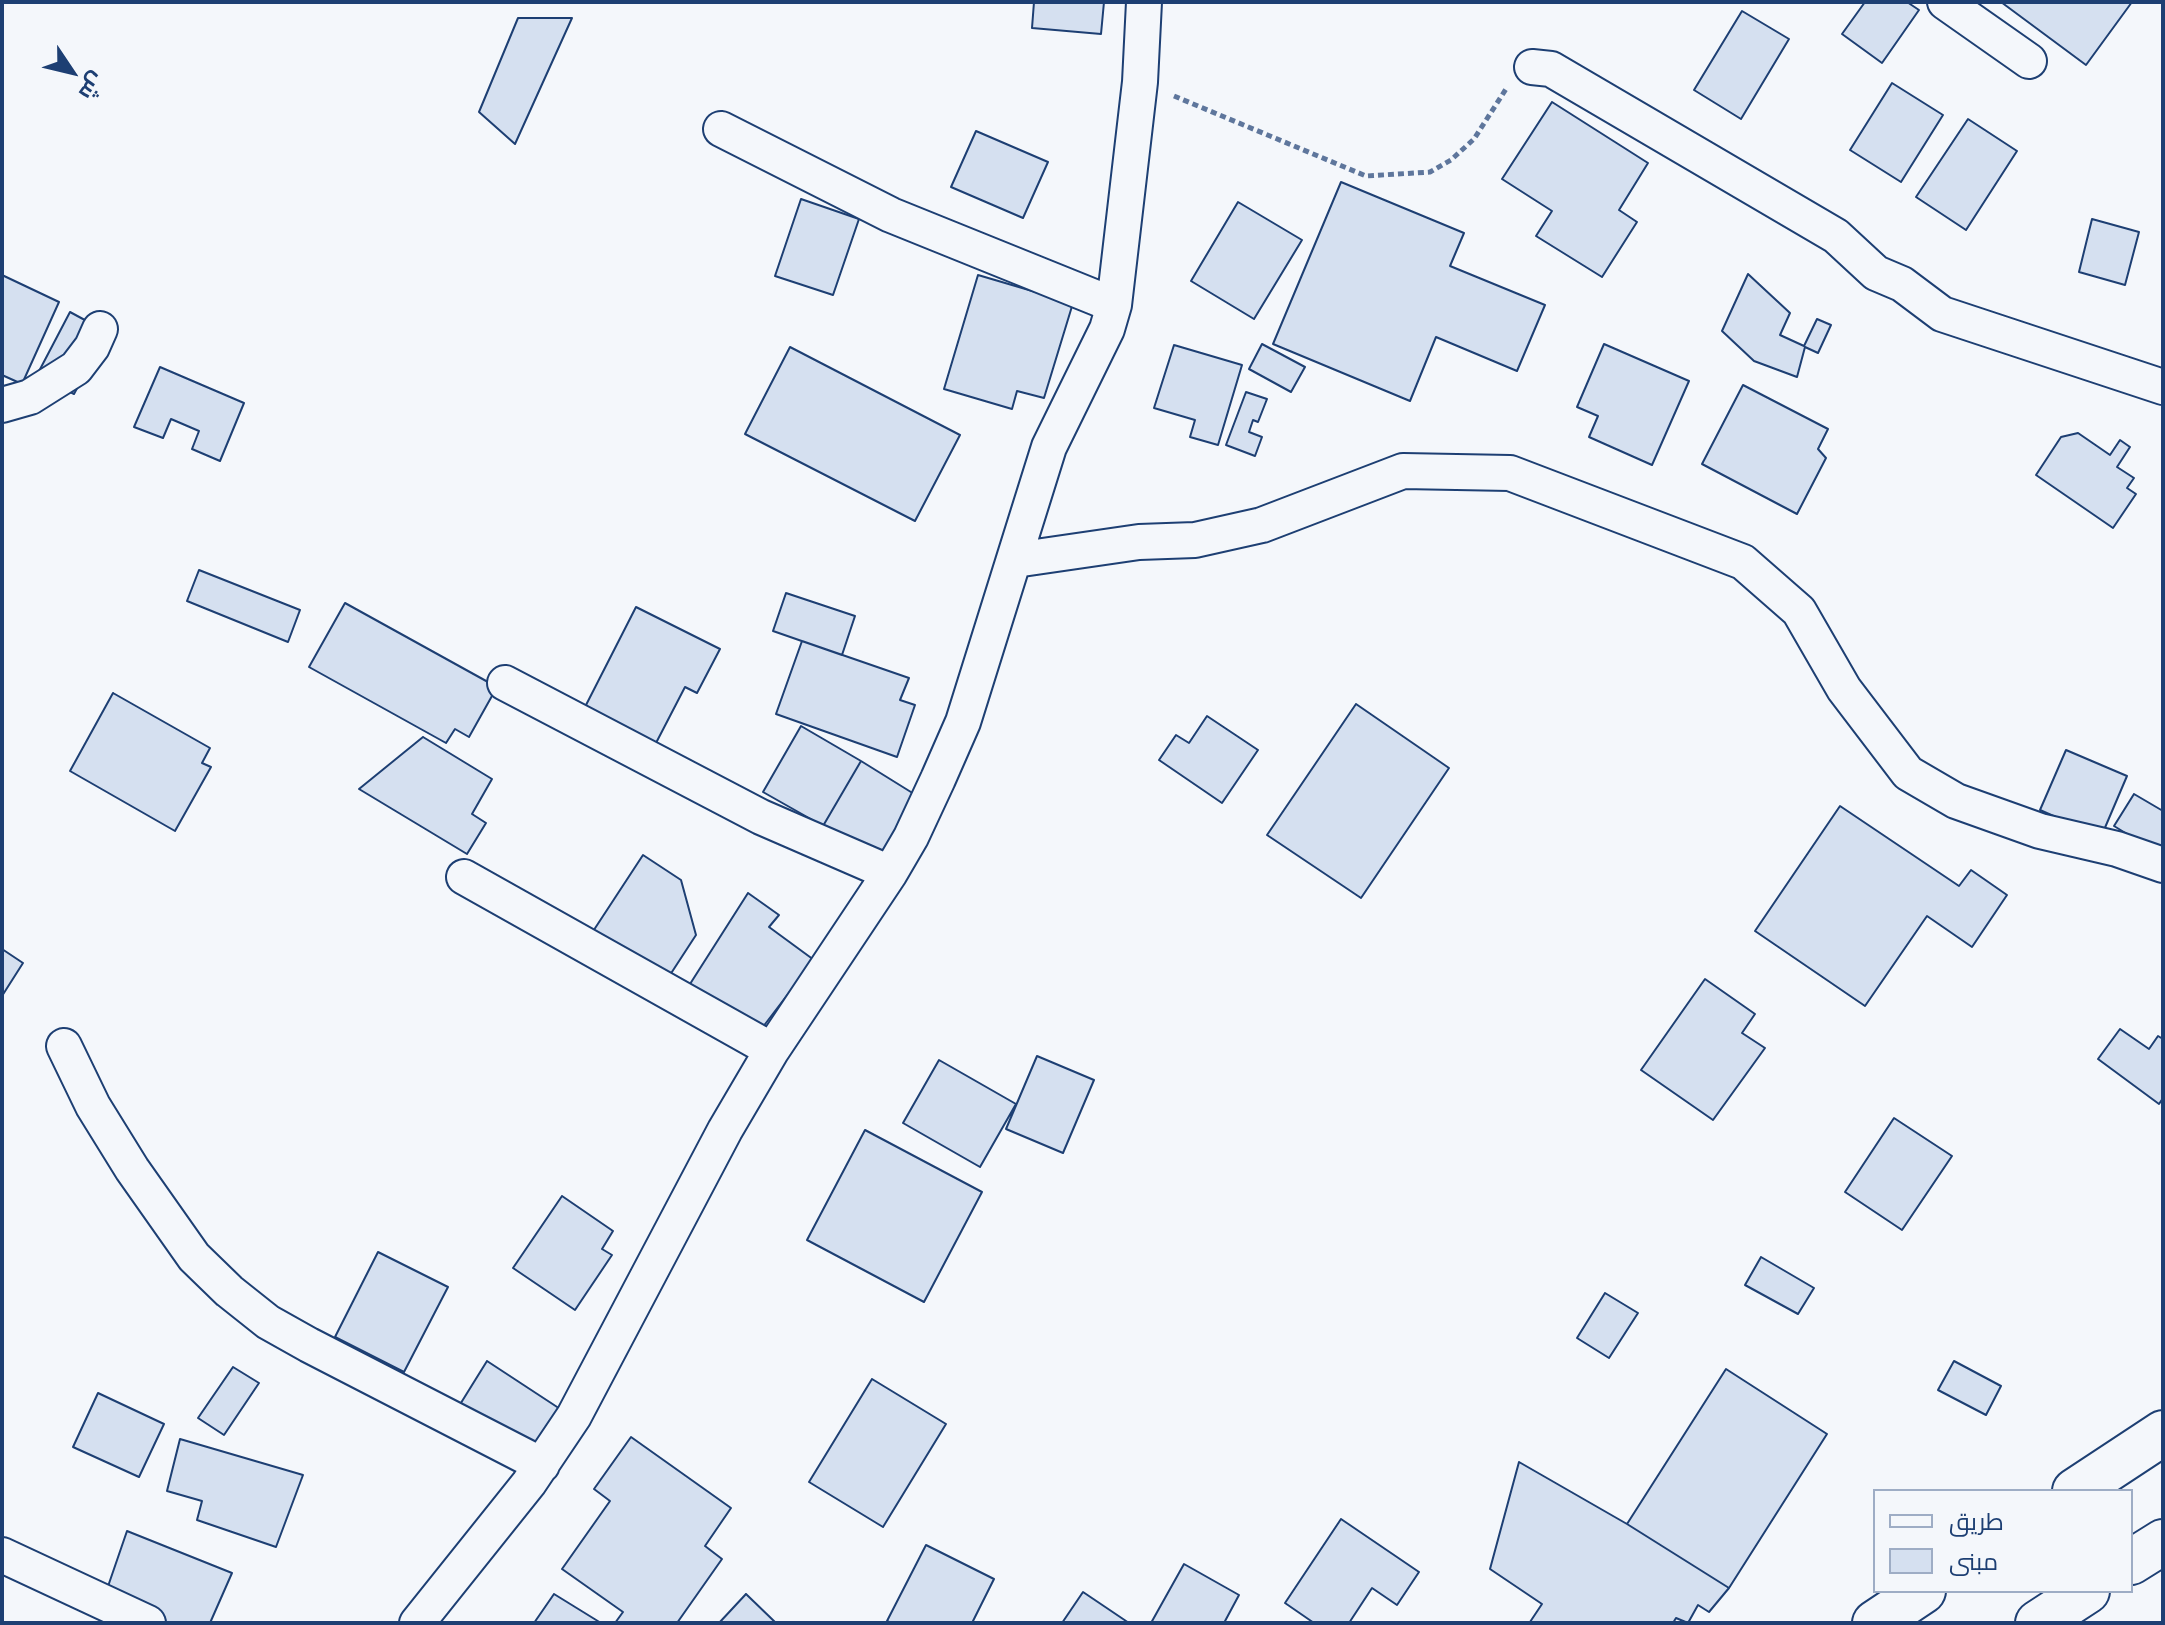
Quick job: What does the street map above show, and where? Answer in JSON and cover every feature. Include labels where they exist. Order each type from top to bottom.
[{"type":"highway","points":[[2078,1489],[2163,1433]]},
{"type":"highway","points":[[2133,1561],[2163,1542]]},
{"type":"highway","points":[[1875,1623],[1920,1593]]},
{"type":"highway","points":[[2038,1623],[2084,1593]]},
{"type":"street","points":[[417,1623],[542,1465],[603,1364],[691,1191],[772,1050],[911,837],[963,722],[1049,447],[1107,329],[1114,305],[1140,82],[1144,2]]},
{"type":"street","points":[[1945,2],[2029,61]]},
{"type":"street","points":[[1532,67],[1551,69],[1836,236],[1876,273],[1902,284],[1942,314],[2163,387]]},
{"type":"street","points":[[721,129],[891,215],[1114,305]]},
{"type":"street","points":[[2,405],[30,397],[76,368],[92,347],[100,329]]},
{"type":"street","points":[[1015,560],[1139,542],[1195,540],[1262,525],[1403,471],[1510,473],[1743,562],[1799,611],[1844,689],[1908,773],[1956,801],[2040,831],[2117,849],[2163,865]]},
{"type":"street","points":[[505,683],[761,817],[890,873]]},
{"type":"street","points":[[464,877],[772,1050]]},
{"type":"street","points":[[64,1046],[93,1106],[132,1169],[194,1257],[229,1291],[268,1322],[309,1345],[542,1465]]},
{"type":"street","points":[[2,1555],[148,1623]]},
{"type":"path","points":[[1140,82],[1366,176],[1430,172],[1451,160],[1474,139],[1513,79],[1532,67]]},
{"type":"building","points":[[1034,2],[1104,2],[1101,34],[1032,28]]},
{"type":"building","points":[[1865,2],[1907,2],[1919,10],[1882,63],[1842,34]]},
{"type":"building","points":[[2001,2],[2132,2],[2086,65]]},
{"type":"building","points":[[1742,11],[1789,39],[1741,119],[1694,90]]},
{"type":"building","points":[[518,18],[572,18],[515,144],[479,112]]},
{"type":"building","points":[[1892,83],[1943,115],[1901,182],[1850,150]]},
{"type":"building","points":[[1552,102],[1648,163],[1619,210],[1637,222],[1602,277],[1536,236],[1552,211],[1502,179]]},
{"type":"building","points":[[1968,119],[2017,151],[1966,230],[1916,197]]},
{"type":"building","points":[[976,131],[1048,162],[1023,218],[951,187]]},
{"type":"building","points":[[1341,182],[1464,233],[1450,266],[1545,305],[1517,371],[1436,337],[1410,401],[1273,344]]},
{"type":"building","points":[[801,199],[859,219],[833,295],[775,276]]},
{"type":"building","points":[[1238,202],[1302,240],[1254,319],[1191,281]]},
{"type":"building","points":[[2092,219],[2139,232],[2125,285],[2079,272]]},
{"type":"building","points":[[1748,274],[1790,313],[1780,335],[1804,346],[1817,319],[1831,325],[1818,353],[1805,347],[1797,377],[1754,361],[1722,331]]},
{"type":"building","points":[[2,275],[59,302],[22,384],[2,375]]},
{"type":"building","points":[[978,275],[1073,303],[1044,398],[1017,391],[1012,409],[944,389]]},
{"type":"building","points":[[70,312],[107,332],[74,394],[37,375]]},
{"type":"building","points":[[1262,344],[1305,367],[1291,392],[1249,369]]},
{"type":"building","points":[[1604,344],[1689,381],[1652,465],[1589,437],[1598,416],[1577,407]]},
{"type":"building","points":[[1174,345],[1242,365],[1218,445],[1190,437],[1195,420],[1154,408]]},
{"type":"building","points":[[790,347],[960,435],[915,521],[745,434]]},
{"type":"building","points":[[160,367],[244,403],[220,461],[192,449],[199,431],[171,419],[163,438],[134,427]]},
{"type":"building","points":[[1743,385],[1828,429],[1818,449],[1826,458],[1797,514],[1702,464]]},
{"type":"building","points":[[1246,392],[1267,399],[1258,422],[1253,420],[1249,432],[1262,437],[1255,456],[1226,445]]},
{"type":"building","points":[[2078,433],[2110,455],[2120,440],[2130,447],[2117,467],[2134,478],[2127,488],[2136,494],[2113,528],[2036,475],[2061,437]]},
{"type":"building","points":[[199,570],[300,610],[288,642],[187,601]]},
{"type":"building","points":[[786,593],[855,616],[842,655],[773,631]]},
{"type":"building","points":[[345,603],[497,687],[469,737],[455,729],[446,743],[309,667]]},
{"type":"building","points":[[636,607],[720,649],[697,693],[685,687],[656,743],[585,707]]},
{"type":"building","points":[[802,641],[909,678],[900,700],[915,705],[897,757],[776,714]]},
{"type":"building","points":[[113,693],[210,748],[202,763],[211,767],[175,831],[70,771]]},
{"type":"building","points":[[1356,704],[1449,768],[1361,898],[1267,835]]},
{"type":"building","points":[[1207,716],[1258,750],[1222,803],[1159,760],[1176,735],[1189,743]]},
{"type":"building","points":[[801,726],[861,761],[823,826],[763,792]]},
{"type":"building","points":[[423,737],[492,779],[472,814],[486,823],[467,854],[359,789]]},
{"type":"building","points":[[2066,750],[2127,776],[2101,837],[2040,810]]},
{"type":"building","points":[[861,761],[927,802],[889,864],[823,826]]},
{"type":"building","points":[[2134,794],[2163,811],[2163,856],[2114,826]]},
{"type":"building","points":[[1840,806],[1959,886],[1971,870],[2007,895],[1972,947],[1927,916],[1865,1006],[1755,931]]},
{"type":"building","points":[[643,855],[681,880],[696,935],[668,978],[586,942]]},
{"type":"building","points":[[748,893],[779,915],[769,927],[814,960],[756,1036],[683,995]]},
{"type":"building","points":[[2,949],[23,963],[2,996]]},
{"type":"building","points":[[1705,979],[1755,1014],[1742,1033],[1765,1048],[1713,1120],[1641,1070]]},
{"type":"building","points":[[2120,1029],[2149,1049],[2158,1036],[2163,1039],[2163,1098],[2159,1104],[2098,1059]]},
{"type":"building","points":[[1037,1056],[1094,1080],[1063,1153],[1006,1129]]},
{"type":"building","points":[[939,1060],[1016,1104],[980,1167],[903,1123]]},
{"type":"building","points":[[1894,1118],[1952,1156],[1902,1230],[1845,1192]]},
{"type":"building","points":[[865,1130],[982,1192],[924,1302],[807,1240]]},
{"type":"building","points":[[562,1196],[613,1231],[602,1249],[612,1255],[575,1310],[513,1268]]},
{"type":"building","points":[[378,1252],[448,1287],[404,1372],[335,1337]]},
{"type":"building","points":[[1761,1257],[1814,1288],[1798,1314],[1745,1285]]},
{"type":"building","points":[[1605,1293],[1638,1313],[1609,1358],[1577,1338]]},
{"type":"building","points":[[487,1361],[580,1422],[539,1485],[446,1427]]},
{"type":"building","points":[[1954,1361],[2001,1386],[1986,1415],[1938,1390]]},
{"type":"building","points":[[233,1367],[259,1383],[224,1435],[198,1418]]},
{"type":"building","points":[[1726,1369],[1827,1434],[1729,1588],[1627,1524]]},
{"type":"building","points":[[872,1379],[946,1424],[883,1527],[809,1482]]},
{"type":"building","points":[[98,1393],[164,1424],[139,1477],[73,1447]]},
{"type":"building","points":[[631,1437],[731,1508],[705,1546],[722,1559],[677,1623],[615,1623],[623,1612],[562,1569],[610,1501],[594,1489]]},
{"type":"building","points":[[180,1439],[303,1475],[276,1547],[197,1520],[202,1501],[167,1491]]},
{"type":"building","points":[[1519,1462],[1627,1524],[1729,1588],[1709,1612],[1698,1605],[1688,1623],[1676,1618],[1673,1623],[1530,1622],[1542,1604],[1490,1569]]},
{"type":"building","points":[[1341,1519],[1419,1572],[1397,1605],[1372,1588],[1349,1623],[1314,1623],[1285,1603]]},
{"type":"building","points":[[127,1531],[232,1573],[210,1623],[158,1623],[104,1598]]},
{"type":"building","points":[[926,1545],[994,1579],[972,1623],[887,1621]]},
{"type":"building","points":[[1184,1564],[1239,1595],[1224,1623],[1151,1623]]},
{"type":"building","points":[[1083,1592],[1129,1623],[1062,1623]]},
{"type":"building","points":[[554,1594],[601,1623],[534,1623]]},
{"type":"building","points":[[746,1594],[776,1623],[719,1623]]}]
